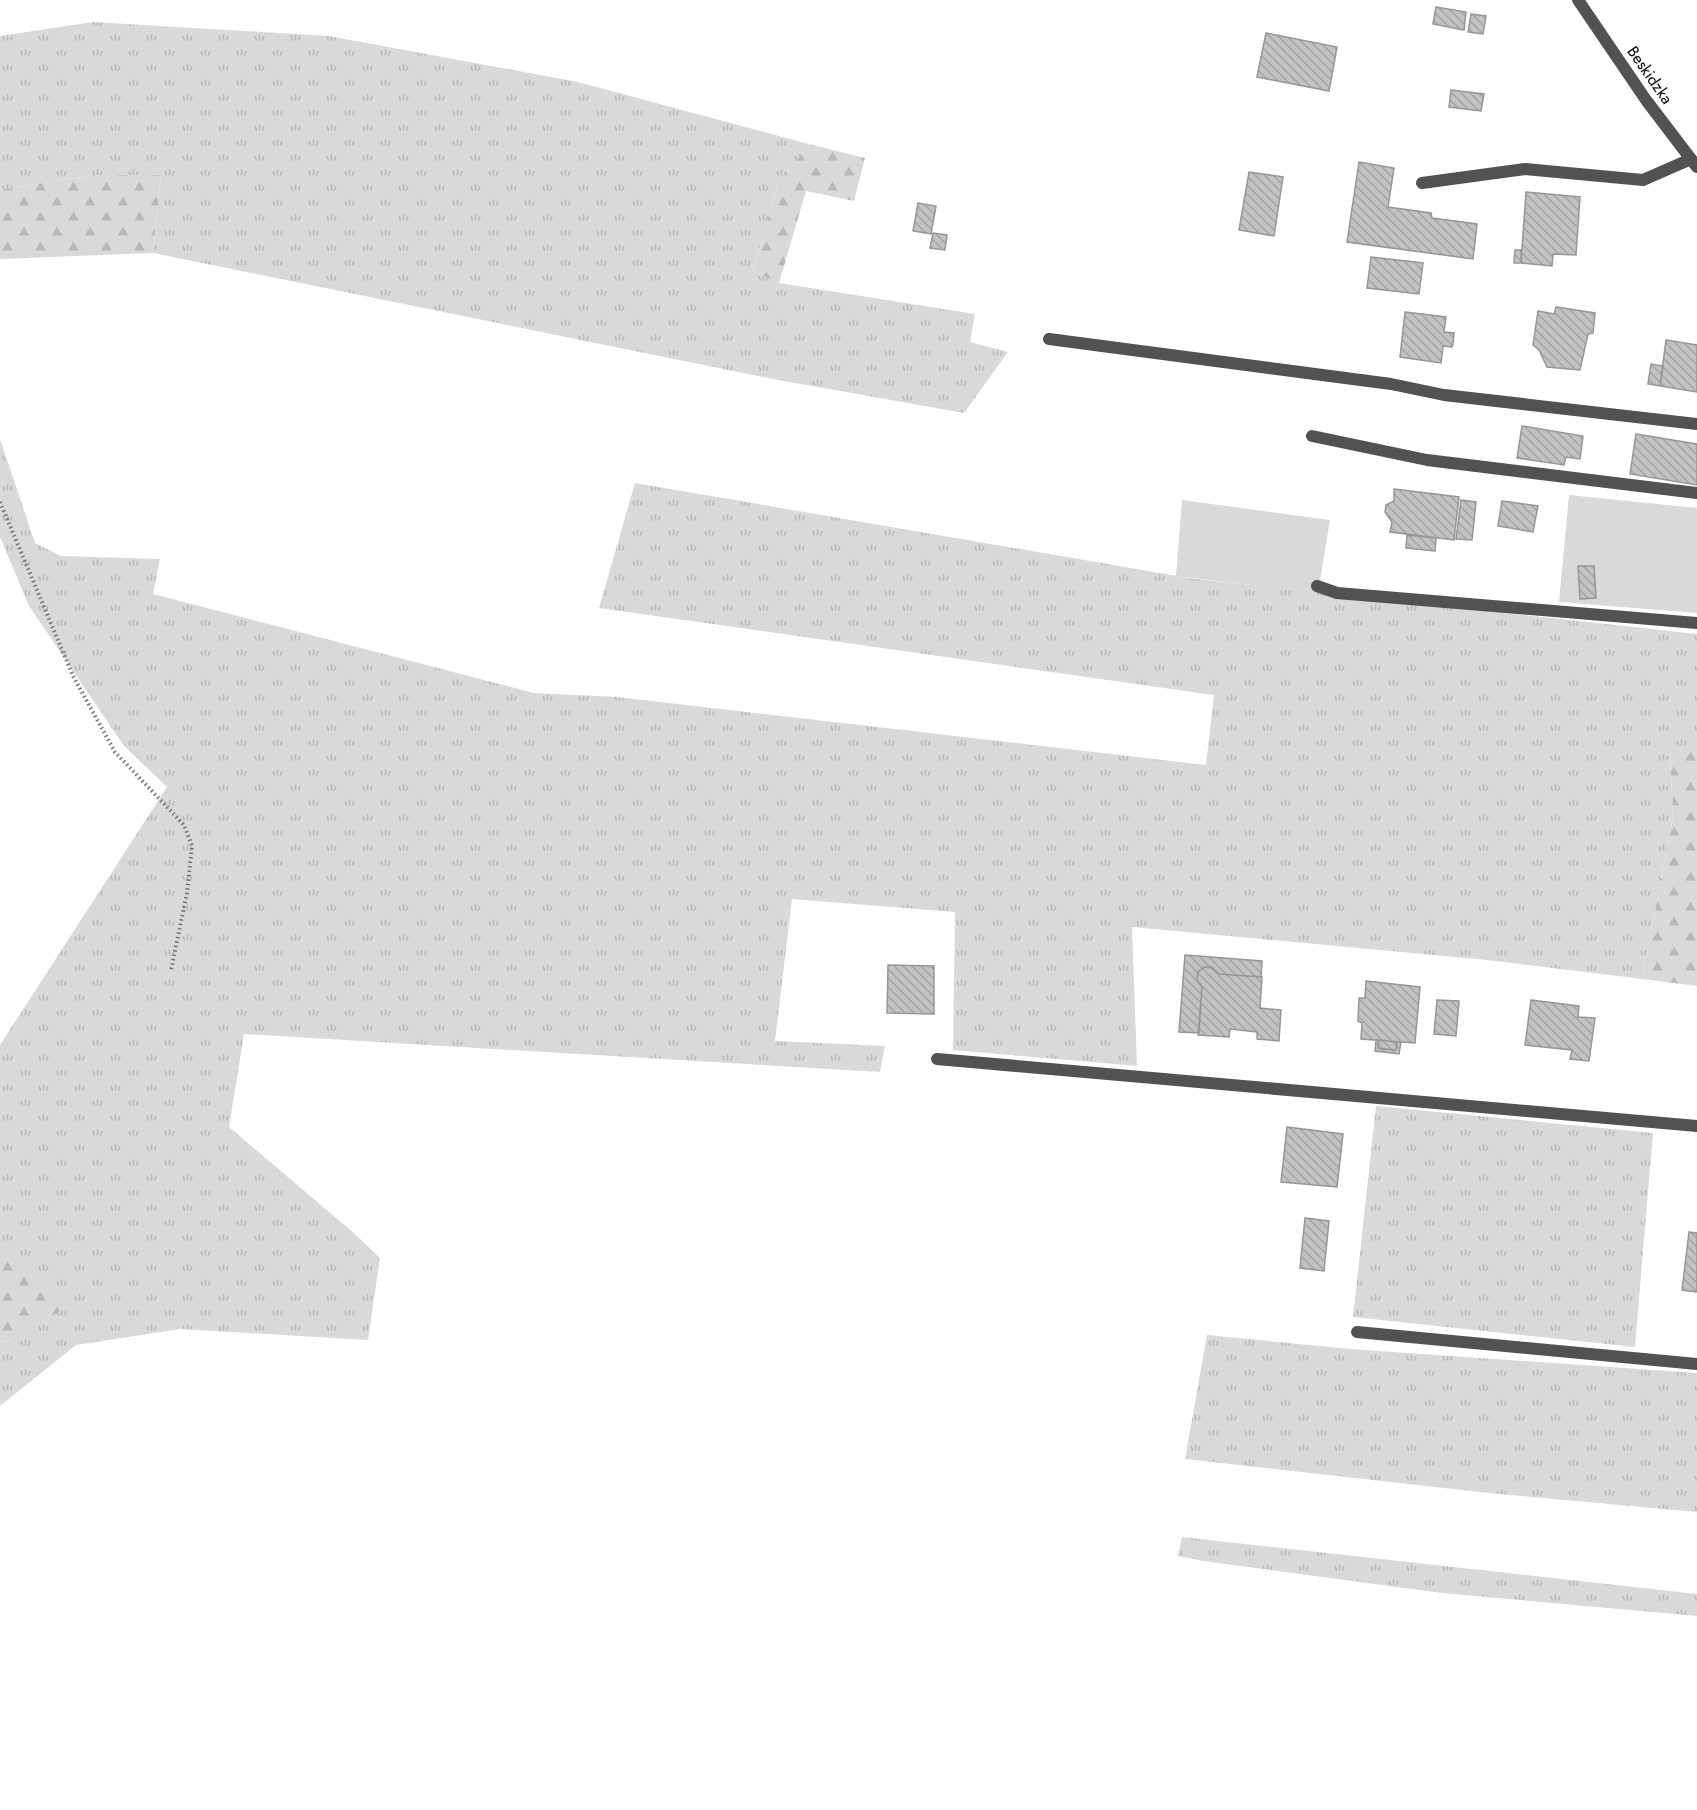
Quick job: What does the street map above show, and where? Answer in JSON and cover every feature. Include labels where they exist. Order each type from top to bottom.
[{"type":"street","name":"Beskidzka","points":[[1578,0],[1646,100],[1694,163]]},
{"type":"street","points":[[1422,183],[1525,169],[1643,180],[1694,163]]},
{"type":"street","points":[[1049,339],[1391,384],[1444,395],[1697,424]]},
{"type":"street","points":[[1312,436],[1427,460],[1697,493]]},
{"type":"street","points":[[1317,586],[1337,593],[1697,623]]},
{"type":"street","points":[[937,1059],[1697,1126]]},
{"type":"street","points":[[1357,1332],[1697,1364]]},
{"type":"path","points":[[0,502],[73,676],[115,752],[184,825],[192,846],[187,893],[171,970]]},
{"type":"green space","points":[[93,22],[329,36],[578,82],[809,144],[778,184],[753,271],[779,283],[975,314],[970,342],[1008,352],[964,413],[773,379],[153,253],[161,176],[93,175],[0,190],[0,36]]},
{"type":"green space","points":[[809,144],[865,158],[854,201],[806,191],[779,283],[753,271],[778,184]]},
{"type":"green space","points":[[93,175],[161,175],[153,253],[0,259],[0,190]]},
{"type":"green space","points":[[0,439],[35,543],[61,556],[160,559],[153,594],[534,693],[617,697],[1206,765],[1214,695],[599,608],[635,483],[1189,578],[1697,634],[1697,752],[1670,750],[1673,817],[1642,979],[1487,960],[1132,927],[1137,1066],[953,1050],[955,912],[792,899],[775,1041],[885,1046],[880,1072],[244,1034],[229,1127],[380,1258],[368,1340],[181,1329],[76,1345],[0,1406],[0,1342],[8,1341],[70,1305],[0,1254],[0,1045],[167,787],[124,746],[29,606],[0,537]]},
{"type":"green space","points":[[1569,495],[1697,508],[1697,613],[1559,602]]},
{"type":"green space","points":[[1182,500],[1330,520],[1318,593],[1176,576]]},
{"type":"green space","points":[[1670,749],[1697,752],[1697,986],[1642,979],[1673,817]]},
{"type":"green space","points":[[1376,1106],[1653,1133],[1635,1347],[1353,1317]]},
{"type":"green space","points":[[0,1254],[71,1305],[8,1341],[0,1342]]},
{"type":"green space","points":[[1207,1335],[1350,1349],[1697,1373],[1697,1512],[1489,1493],[1185,1459]]},
{"type":"green space","points":[[1182,1537],[1697,1594],[1697,1616],[1442,1593],[1203,1561],[1178,1556]]},
{"type":"building","points":[[1436,7],[1466,12],[1464,30],[1433,24]]},
{"type":"building","points":[[1471,14],[1486,16],[1483,34],[1468,32]]},
{"type":"building","points":[[1266,33],[1337,47],[1329,91],[1257,77]]},
{"type":"building","points":[[1451,90],[1484,94],[1481,111],[1449,107]]},
{"type":"building","points":[[1359,162],[1394,168],[1388,207],[1431,213],[1432,218],[1477,224],[1473,259],[1347,242]]},
{"type":"building","points":[[1249,172],[1283,177],[1274,236],[1239,230]]},
{"type":"building","points":[[1526,192],[1580,197],[1576,255],[1553,254],[1552,266],[1521,263]]},
{"type":"building","points":[[918,203],[936,206],[931,234],[913,231]]},
{"type":"building","points":[[933,233],[947,235],[945,250],[930,248]]},
{"type":"building","points":[[1515,250],[1521,250],[1521,263],[1514,263]]},
{"type":"building","points":[[1371,257],[1423,263],[1419,294],[1367,288]]},
{"type":"building","points":[[1556,307],[1595,313],[1593,333],[1588,334],[1580,370],[1547,367],[1539,350],[1533,345],[1538,311],[1554,314]]},
{"type":"building","points":[[1405,312],[1446,317],[1444,332],[1454,333],[1453,344],[1452,347],[1443,346],[1441,363],[1400,357]]},
{"type":"building","points":[[1666,340],[1697,345],[1697,392],[1660,386]]},
{"type":"building","points":[[1651,364],[1663,366],[1660,386],[1648,384]]},
{"type":"building","points":[[1522,426],[1583,436],[1580,459],[1566,457],[1564,465],[1517,458]]},
{"type":"building","points":[[1636,434],[1697,444],[1697,485],[1630,474]]},
{"type":"building","points":[[1394,489],[1459,497],[1454,540],[1390,532],[1392,522],[1385,512],[1386,505],[1394,501]]},
{"type":"building","points":[[1461,500],[1476,502],[1472,540],[1456,539]]},
{"type":"building","points":[[1502,501],[1538,506],[1533,532],[1498,526]]},
{"type":"building","points":[[1407,535],[1436,538],[1435,551],[1406,548]]},
{"type":"building","points":[[1578,566],[1594,566],[1596,598],[1580,599]]},
{"type":"building","points":[[1185,955],[1262,961],[1261,977],[1219,974],[1212,967],[1204,967],[1198,972],[1197,980],[1202,987],[1199,1033],[1179,1032]]},
{"type":"building","points":[[888,965],[934,966],[934,1014],[887,1013]]},
{"type":"building","points":[[1204,967],[1213,968],[1219,974],[1262,977],[1260,1008],[1281,1010],[1279,1041],[1257,1039],[1257,1032],[1230,1029],[1229,1037],[1198,1035],[1202,987],[1197,980],[1198,972]]},
{"type":"building","points":[[1366,981],[1420,987],[1415,1043],[1361,1039],[1362,1023],[1358,1021],[1359,998],[1365,998]]},
{"type":"building","points":[[1437,1000],[1459,1001],[1456,1036],[1434,1034]]},
{"type":"building","points":[[1531,1000],[1579,1006],[1578,1017],[1595,1018],[1589,1061],[1570,1059],[1572,1050],[1525,1045]]},
{"type":"building","points":[[1376,1040],[1379,1040],[1378,1048],[1381,1049],[1396,1050],[1397,1042],[1401,1042],[1399,1054],[1375,1051]]},
{"type":"building","points":[[1379,1040],[1397,1042],[1396,1050],[1378,1048]]},
{"type":"building","points":[[1287,1127],[1343,1134],[1337,1187],[1281,1182]]},
{"type":"building","points":[[1305,1218],[1329,1221],[1324,1271],[1300,1268]]},
{"type":"building","points":[[1689,1232],[1697,1233],[1697,1292],[1682,1290]]}]
